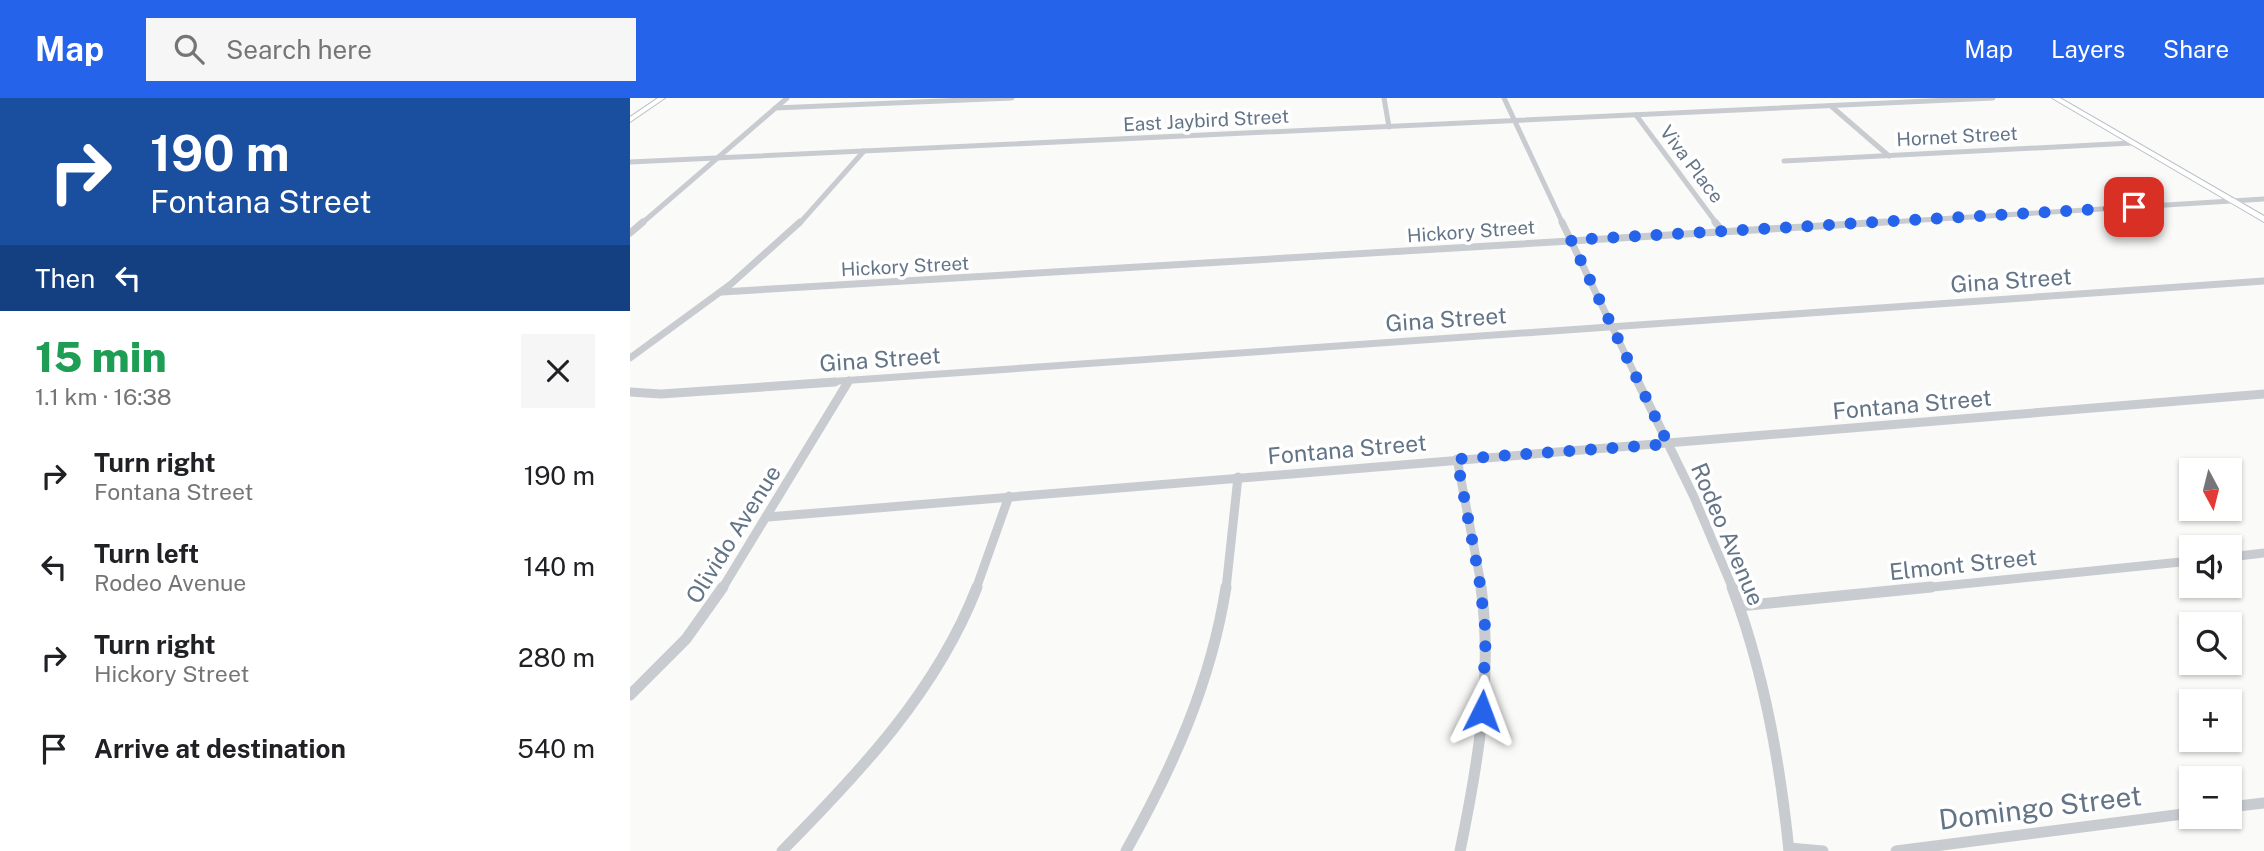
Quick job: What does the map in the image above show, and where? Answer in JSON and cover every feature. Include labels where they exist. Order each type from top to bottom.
[{"type":"main road","points":[[630,120],[662,98]]},
{"type":"main road","points":[[2055,98],[2264,219]]},
{"type":"street","points":[[630,233],[787,98]]},
{"type":"street","points":[[775,108],[1012,98]]},
{"type":"street","points":[[1384,98],[1389,127]]},
{"type":"street","name":"Rodeo Avenue","points":[[1504,98],[1716,546],[1739,606],[1757,668],[1776,756],[1789,849]]},
{"type":"street","name":"East Jaybird Street","points":[[630,162],[1993,98]]},
{"type":"street","points":[[1832,106],[1889,156]]},
{"type":"street","name":"Viva Place","points":[[1636,115],[1723,232]]},
{"type":"street","name":"Hornet Street","points":[[1784,161],[2132,143]]},
{"type":"street","points":[[630,358],[722,292],[789,234],[864,152]]},
{"type":"street","name":"Hickory Street","points":[[722,292],[2264,199]]},
{"type":"street","name":"Gina Street","points":[[630,393],[661,394],[2264,281]]},
{"type":"street","name":"Olivido Avenue","points":[[630,695],[668,660],[693,631],[768,517],[849,380]]},
{"type":"street","name":"Fontana Street","points":[[768,517],[2264,394]]},
{"type":"street","points":[[1457,459],[1479,577],[1486,634],[1482,711],[1460,851]]},
{"type":"street","points":[[1126,851],[1171,765],[1205,679],[1230,569],[1238,477]]},
{"type":"street","points":[[782,851],[833,800],[889,735],[915,699],[971,603],[1009,496]]},
{"type":"street","points":[[2242,556],[2264,553]]},
{"type":"street","name":"Elmont Street","points":[[1739,606],[2179,562]]},
{"type":"street","points":[[2242,806],[2264,803]]},
{"type":"street","name":"Domingo Street","points":[[1895,851],[2179,815]]},
{"type":"street","points":[[1789,849],[1823,851]]},
{"type":"route","points":[[1482,711],[1486,634],[1479,577],[1457,459],[1668,444],[1571,240],[2134,207]]}]
